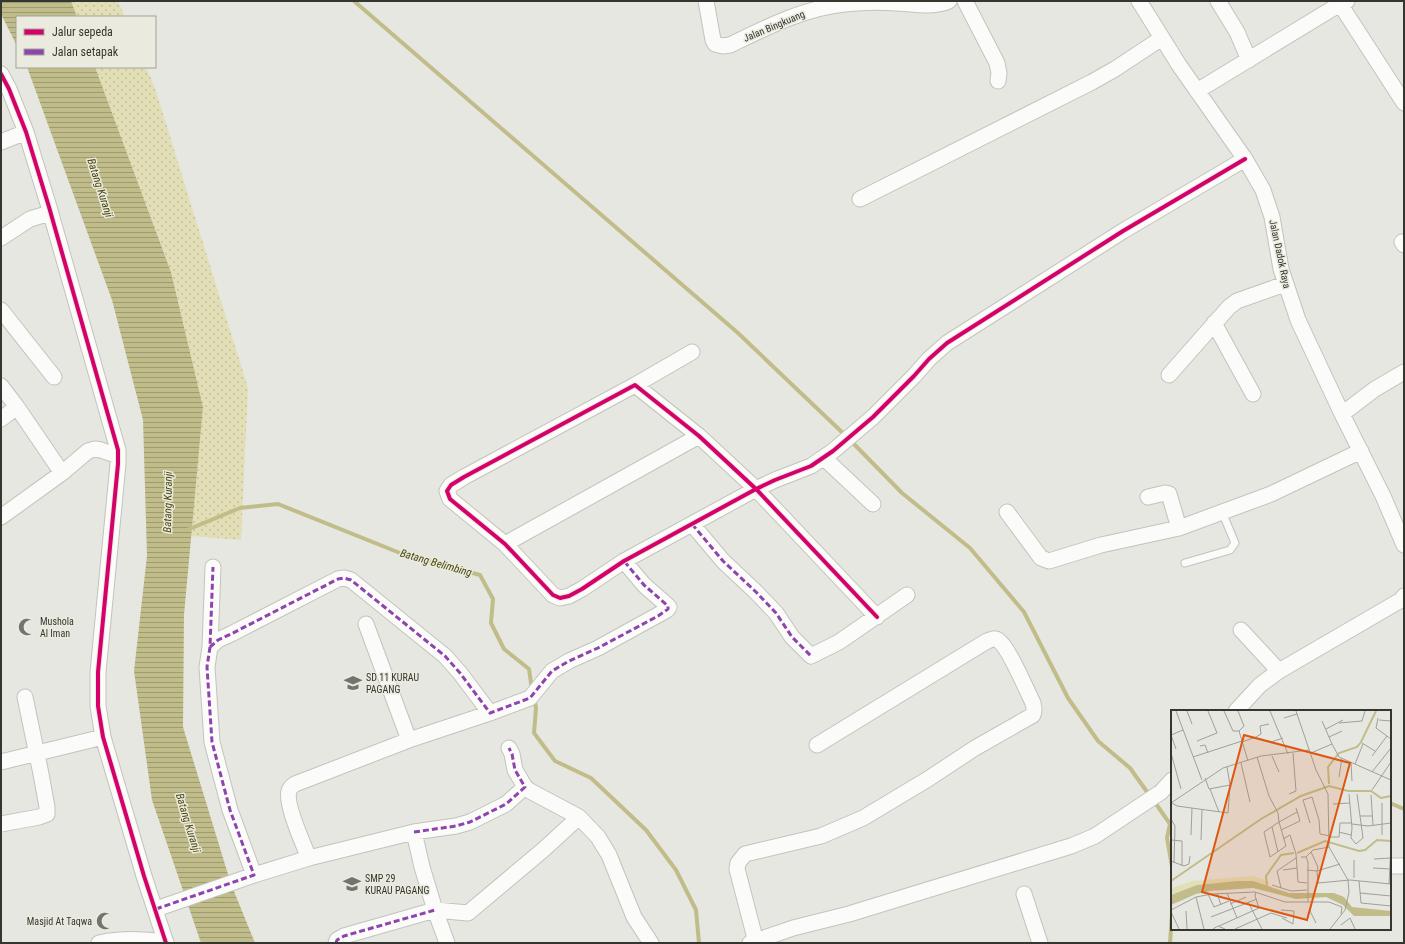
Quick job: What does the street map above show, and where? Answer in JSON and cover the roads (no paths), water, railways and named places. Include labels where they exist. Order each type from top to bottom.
[{"type":"street","name":"Jalan Bingkuang","points":[[706,1],[713,40],[716,44],[723,46],[730,45],[786,19],[822,8],[844,4],[873,2],[934,5],[949,1]]},
{"type":"street","points":[[965,1],[997,63],[999,72],[998,82]]},
{"type":"street","name":"Jalan Dadok Raya","points":[[1139,1],[1179,65],[1256,177],[1268,202],[1281,269],[1298,320],[1342,414],[1383,496],[1404,545]]},
{"type":"street","points":[[1218,1],[1237,32],[1249,60]]},
{"type":"street","points":[[1197,91],[1344,2],[1404,103]]},
{"type":"street","points":[[860,199],[1092,82],[1115,69],[1162,38]]},
{"type":"street","points":[[1,74],[9,89],[26,132],[116,442],[118,456],[98,672],[98,706],[104,737],[144,876],[162,907],[166,942],[145,939],[99,943]]},
{"type":"street","points":[[1,142],[26,132]]},
{"type":"street","points":[[692,352],[635,385],[464,477],[448,488],[447,490],[450,499],[505,544],[553,594],[560,598],[568,596],[582,589],[624,561],[756,489],[811,466],[829,454],[873,417],[929,359],[947,343],[1124,231],[1245,159]]},
{"type":"street","points":[[1,238],[30,219],[50,213]]},
{"type":"street","points":[[1169,375],[1229,307],[1237,301],[1285,284]]},
{"type":"street","points":[[1,310],[54,377]]},
{"type":"street","points":[[1214,323],[1253,394]]},
{"type":"street","points":[[1342,414],[1375,389],[1404,372]]},
{"type":"street","points":[[635,385],[699,436],[756,489],[877,617]]},
{"type":"street","points":[[1,386],[62,472]]},
{"type":"street","points":[[1,419],[17,407]]},
{"type":"street","points":[[505,544],[699,436]]},
{"type":"street","points":[[1,517],[88,451],[95,449],[101,450],[118,456]]},
{"type":"street","points":[[1007,512],[1041,558],[1046,561],[1052,561],[1101,545],[1179,528],[1271,494],[1361,451]]},
{"type":"street","points":[[829,454],[873,504]]},
{"type":"street","points":[[1148,497],[1166,493],[1169,494],[1179,528]]},
{"type":"street","points":[[692,524],[723,560],[776,613],[792,637],[811,656],[839,642],[907,595]]},
{"type":"street","points":[[309,858],[289,805],[288,792],[291,786],[409,740],[530,698],[552,670],[598,648],[658,616],[668,609],[668,606],[644,585],[624,561]]},
{"type":"street","points":[[213,567],[210,647],[207,667],[212,742],[250,877]]},
{"type":"street","points":[[210,647],[218,640],[338,579],[344,578],[351,580],[445,656],[460,673],[490,713]]},
{"type":"street","points":[[1237,710],[1260,685],[1279,672],[1403,600]]},
{"type":"street","points":[[366,624],[409,740]]},
{"type":"street","points":[[1241,630],[1279,672]]},
{"type":"street","points":[[818,745],[980,645],[993,639],[999,640],[1007,650],[1033,703],[1034,712],[1032,715],[974,748],[928,779],[863,818],[821,836],[744,854],[738,863],[737,869],[753,942],[793,928],[849,914],[1071,846],[1095,836],[1161,792],[1171,781]]},
{"type":"street","points":[[1,824],[39,817],[47,814],[47,807],[25,697]]},
{"type":"street","points":[[1,762],[104,737]]},
{"type":"street","points":[[509,748],[512,754],[515,770],[525,787],[530,792],[579,817],[598,837],[609,855],[630,908],[651,943]]},
{"type":"street","points":[[162,907],[309,858],[414,832],[456,826],[470,822],[506,804],[525,787]]},
{"type":"street","points":[[336,943],[337,940],[344,936],[434,910],[468,912],[543,850],[579,817]]},
{"type":"street","points":[[414,832],[434,910],[447,943]]},
{"type":"street","points":[[1391,866],[1404,866]]},
{"type":"street","points":[[1024,894],[1040,943]]},
{"type":"lane","points":[[1185,563],[1230,550],[1233,546],[1234,543],[1222,511]]},
{"type":"water","points":[[1,1],[71,1],[77,16],[16,16],[16,44],[1,14]]},
{"type":"water","name":"Batang Kuranji","points":[[27,68],[95,68],[171,272],[203,407],[184,615],[183,727],[231,884],[255,943],[201,943],[152,800],[134,671],[147,556],[143,420],[112,300]]},
{"type":"waterway","points":[[354,1],[738,333],[846,436]]},
{"type":"waterway","points":[[851,441],[902,493],[970,548],[1024,612],[1068,698],[1098,741],[1130,768],[1150,796]]},
{"type":"waterway","name":"Batang Belimbing","points":[[187,530],[240,508],[278,504],[400,553],[480,575],[493,599],[491,623],[504,649],[529,669],[532,690]]},
{"type":"waterway","name":"Batang Belimbing","points":[[534,698],[536,708],[534,733],[555,761],[591,778],[646,830],[676,870],[696,910],[699,943]]},
{"type":"waterway","points":[[1154,801],[1170,824],[1167,838],[1171,861]]},
{"type":"waterway","points":[[1391,803],[1404,809]]},
{"type":"waterway","points":[[1170,943],[1171,928]]},
{"type":"place","name":"Mushola Al Iman","points":[[27,627]]},
{"type":"place","name":"SD 11 KURAU PAGANG","points":[[353,683]]},
{"type":"place","name":"SMP 29 KURAU PAGANG","points":[[352,884]]},
{"type":"place","name":"Masjid At Taqwa","points":[[105,921]]}]
